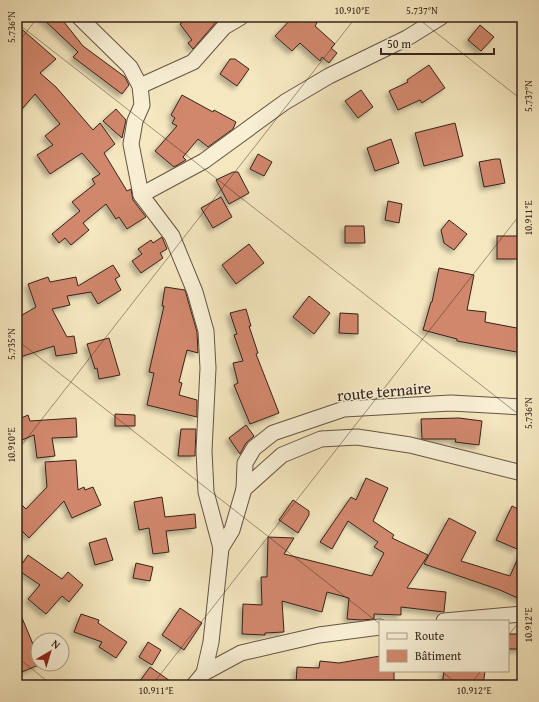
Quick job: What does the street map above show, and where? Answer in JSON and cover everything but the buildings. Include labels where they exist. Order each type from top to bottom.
[{"type":"street","points":[[79,17],[130,67],[140,86],[142,105],[135,121],[132,144],[141,195],[172,236],[195,292],[206,331],[208,368],[204,451],[206,492],[221,548],[212,629],[204,673]]},
{"type":"street","points":[[140,86],[192,62],[224,27],[241,17]]},
{"type":"street","points":[[141,195],[204,161],[285,102],[329,76],[407,38],[441,17]]},
{"type":"street","name":"route ternaire","points":[[221,548],[232,530],[244,489],[245,463],[254,448],[273,433],[344,409],[451,403],[522,407]]},
{"type":"street","points":[[244,489],[282,455],[321,439],[357,437],[410,445],[522,473]]},
{"type":"street","points":[[455,620],[522,614]]},
{"type":"street","points":[[194,685],[204,673],[241,653],[319,635],[379,627]]}]
